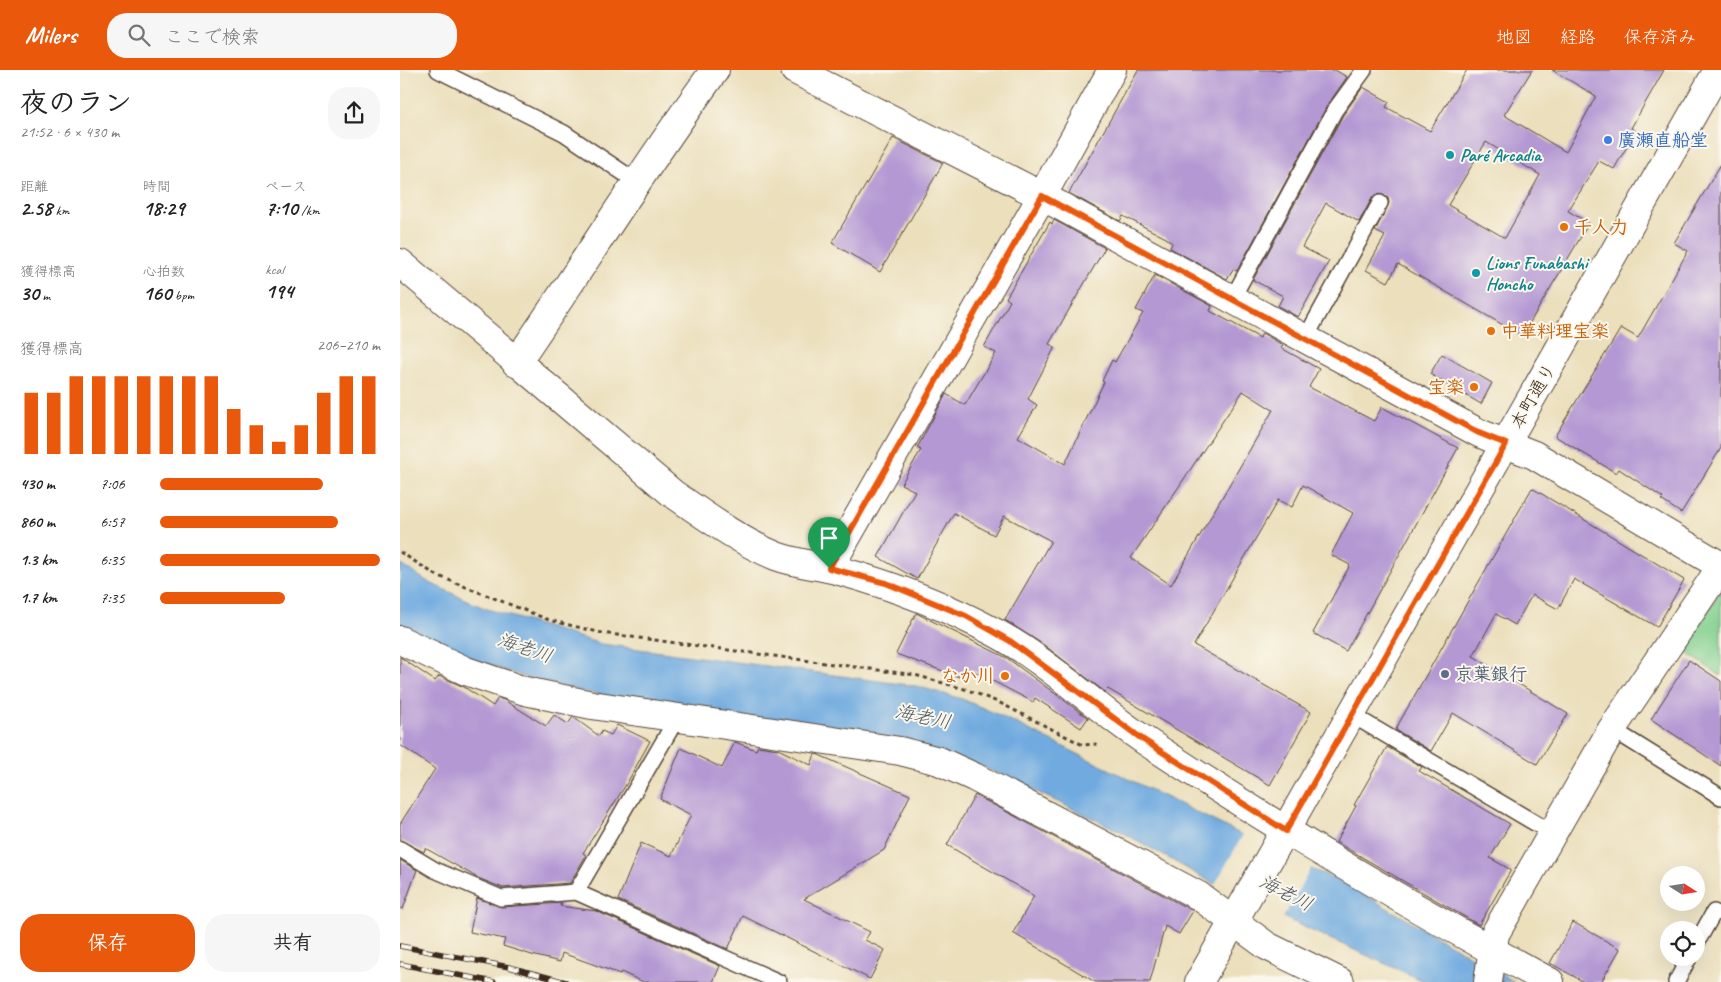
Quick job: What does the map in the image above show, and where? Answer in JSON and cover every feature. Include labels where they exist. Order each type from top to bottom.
[{"type":"street","points":[[516,363],[574,280],[669,132],[715,70]]},
{"type":"street","points":[[795,70],[1042,196],[1479,433],[1534,455],[1721,567],[1612,729],[1495,934],[1489,966]]},
{"type":"street","points":[[829,568],[1112,70]]},
{"type":"street","name":"本町通り","points":[[1199,982],[1718,70]]},
{"type":"street","points":[[400,264],[672,493],[717,523],[773,555],[790,561],[829,568],[886,583],[966,616],[1010,641],[1142,739],[1282,837],[1489,966],[1550,982]]},
{"type":"street","points":[[400,640],[466,671],[525,691],[592,705],[900,751],[939,761],[974,777],[1199,896],[1239,913],[1267,946],[1340,982]]},
{"type":"lane","points":[[438,70],[564,132],[637,182]]},
{"type":"lane","points":[[1232,299],[1335,110],[1364,70]]},
{"type":"lane","points":[[1305,339],[1380,203]]},
{"type":"lane","points":[[1352,715],[1552,833]]},
{"type":"lane","points":[[576,892],[677,718]]},
{"type":"lane","points":[[1612,729],[1721,797]]},
{"type":"lane","points":[[400,849],[435,870],[501,898],[576,892],[779,982]]},
{"type":"lane","points":[[1705,928],[1714,912]]},
{"type":"lane","points":[[1676,982],[1685,966]]},
{"type":"path","points":[[400,552],[436,575],[549,620],[602,633],[915,675],[968,690],[1000,703],[1083,745],[1142,739]]},
{"type":"green space","points":[[1721,590],[1721,676],[1684,651]]},
{"type":"water","name":"海老川","points":[[400,564],[430,583],[484,608],[601,644],[916,686],[962,699],[999,715],[1311,869],[1337,879],[1515,982],[1426,982],[1216,885],[1122,832],[979,765],[595,694],[530,679],[470,658],[400,625]]},
{"type":"pier","points":[[1244,833],[1312,866],[1282,920],[1214,886]]},
{"type":"building","points":[[1138,70],[1335,70],[1347,77],[1327,106],[1237,271],[1233,269],[1227,279],[1170,248],[1172,243],[1166,238],[1123,216],[1120,221],[1069,193]]},
{"type":"building","points":[[1467,70],[1532,70],[1504,115],[1566,152],[1596,96],[1552,70],[1664,70],[1631,128],[1636,131],[1614,169],[1599,161],[1568,211],[1589,223],[1522,336],[1398,264],[1388,282],[1366,270],[1385,236],[1375,231],[1389,203],[1388,198],[1380,194],[1372,198],[1359,222],[1326,203],[1302,247],[1329,261],[1298,317],[1278,306],[1283,296],[1253,280],[1343,115],[1363,87],[1389,102],[1386,107],[1430,131]],"holes":[[[1486,142],[1540,175],[1505,238],[1448,205]]]},
{"type":"building","points":[[893,138],[943,163],[880,272],[832,243]]},
{"type":"building","points":[[1721,164],[1721,448],[1681,513],[1661,500],[1663,498],[1619,469],[1616,473],[1555,436],[1621,328],[1638,338],[1688,251],[1674,243]]},
{"type":"building","points":[[1054,220],[1105,248],[1049,344],[1055,347],[1028,399],[1037,405],[1018,437],[1065,464],[1104,382],[1102,381],[1112,360],[1115,362],[1143,313],[1136,310],[1155,275],[1212,306],[1210,311],[1260,338],[1262,333],[1283,345],[1281,348],[1319,369],[1309,387],[1374,421],[1382,407],[1458,448],[1346,651],[1313,633],[1350,565],[1331,555],[1353,513],[1303,485],[1292,507],[1278,500],[1194,645],[1311,712],[1270,785],[1108,689],[1105,692],[1044,645],[1005,620],[1051,541],[1004,516],[994,535],[954,513],[917,579],[878,557],[915,491],[901,484],[921,450],[917,448],[946,394],[965,405],[996,353],[984,347],[1010,301],[1006,298],[1050,222],[1052,224]],"holes":[[[1243,391],[1273,410],[1171,585],[1131,558]]]},
{"type":"building","points":[[1442,354],[1492,383],[1481,404],[1430,374]]},
{"type":"building","points":[[1532,488],[1684,580],[1657,627],[1574,579],[1558,609],[1532,595],[1515,625],[1496,614],[1473,656],[1568,714],[1537,764],[1453,713],[1431,751],[1396,730]]},
{"type":"building","points":[[916,613],[1007,658],[1088,718],[1081,728],[1035,698],[1033,702],[970,669],[965,679],[896,654]]},
{"type":"building","points":[[400,657],[435,681],[439,676],[464,687],[493,706],[498,698],[504,700],[546,726],[554,715],[568,724],[573,717],[599,736],[602,731],[611,735],[617,725],[650,741],[627,783],[583,853],[586,855],[570,883],[503,888],[478,878],[425,848],[424,852],[400,840],[400,824],[435,769],[400,745]]},
{"type":"building","points":[[1689,660],[1721,681],[1721,766],[1651,719]]},
{"type":"building","points":[[735,742],[756,750],[758,746],[778,749],[811,765],[815,754],[819,755],[910,795],[884,850],[804,899],[870,932],[865,940],[885,950],[870,979],[743,916],[728,949],[618,900],[641,843],[671,856],[691,815],[660,799],[681,748],[722,768]]},
{"type":"building","points":[[1387,747],[1422,767],[1419,771],[1510,824],[1490,858],[1511,870],[1479,925],[1336,842],[1356,806],[1354,805]]},
{"type":"building","points":[[975,795],[1193,911],[1179,934],[1165,926],[1150,982],[1095,982],[1013,933],[1034,896],[947,845]]},
{"type":"building","points":[[400,860],[417,870],[403,909],[400,908]]},
{"type":"building","points":[[477,898],[501,907],[562,903],[560,906],[596,911],[720,966],[713,982],[643,982],[621,972],[620,974],[562,953],[560,962],[532,955],[503,946],[505,939],[470,932]]},
{"type":"building","points":[[1573,922],[1620,949],[1601,982],[1584,982],[1550,963]]},
{"type":"railway","points":[[400,946],[509,967],[566,982]]},
{"type":"railway","points":[[400,964],[494,982]]},
{"type":"place","name":"廣瀬直船堂","points":[[1608,140]]},
{"type":"place","name":"Paré Arcadia","points":[[1450,155]]},
{"type":"place","name":"千人力","points":[[1564,227]]},
{"type":"place","name":"Lions Funabashi Honcho","points":[[1476,273]]},
{"type":"place","name":"中華料理宝楽","points":[[1491,331]]},
{"type":"place","name":"宝楽","points":[[1474,387]]},
{"type":"place","name":"京葉銀行","points":[[1445,674]]},
{"type":"place","name":"なか川","points":[[1005,676]]},
{"type":"route","points":[[1042,196],[1479,433],[1506,444],[1286,831],[1142,739],[1010,641],[966,616],[886,583],[829,568],[1042,196]]}]
